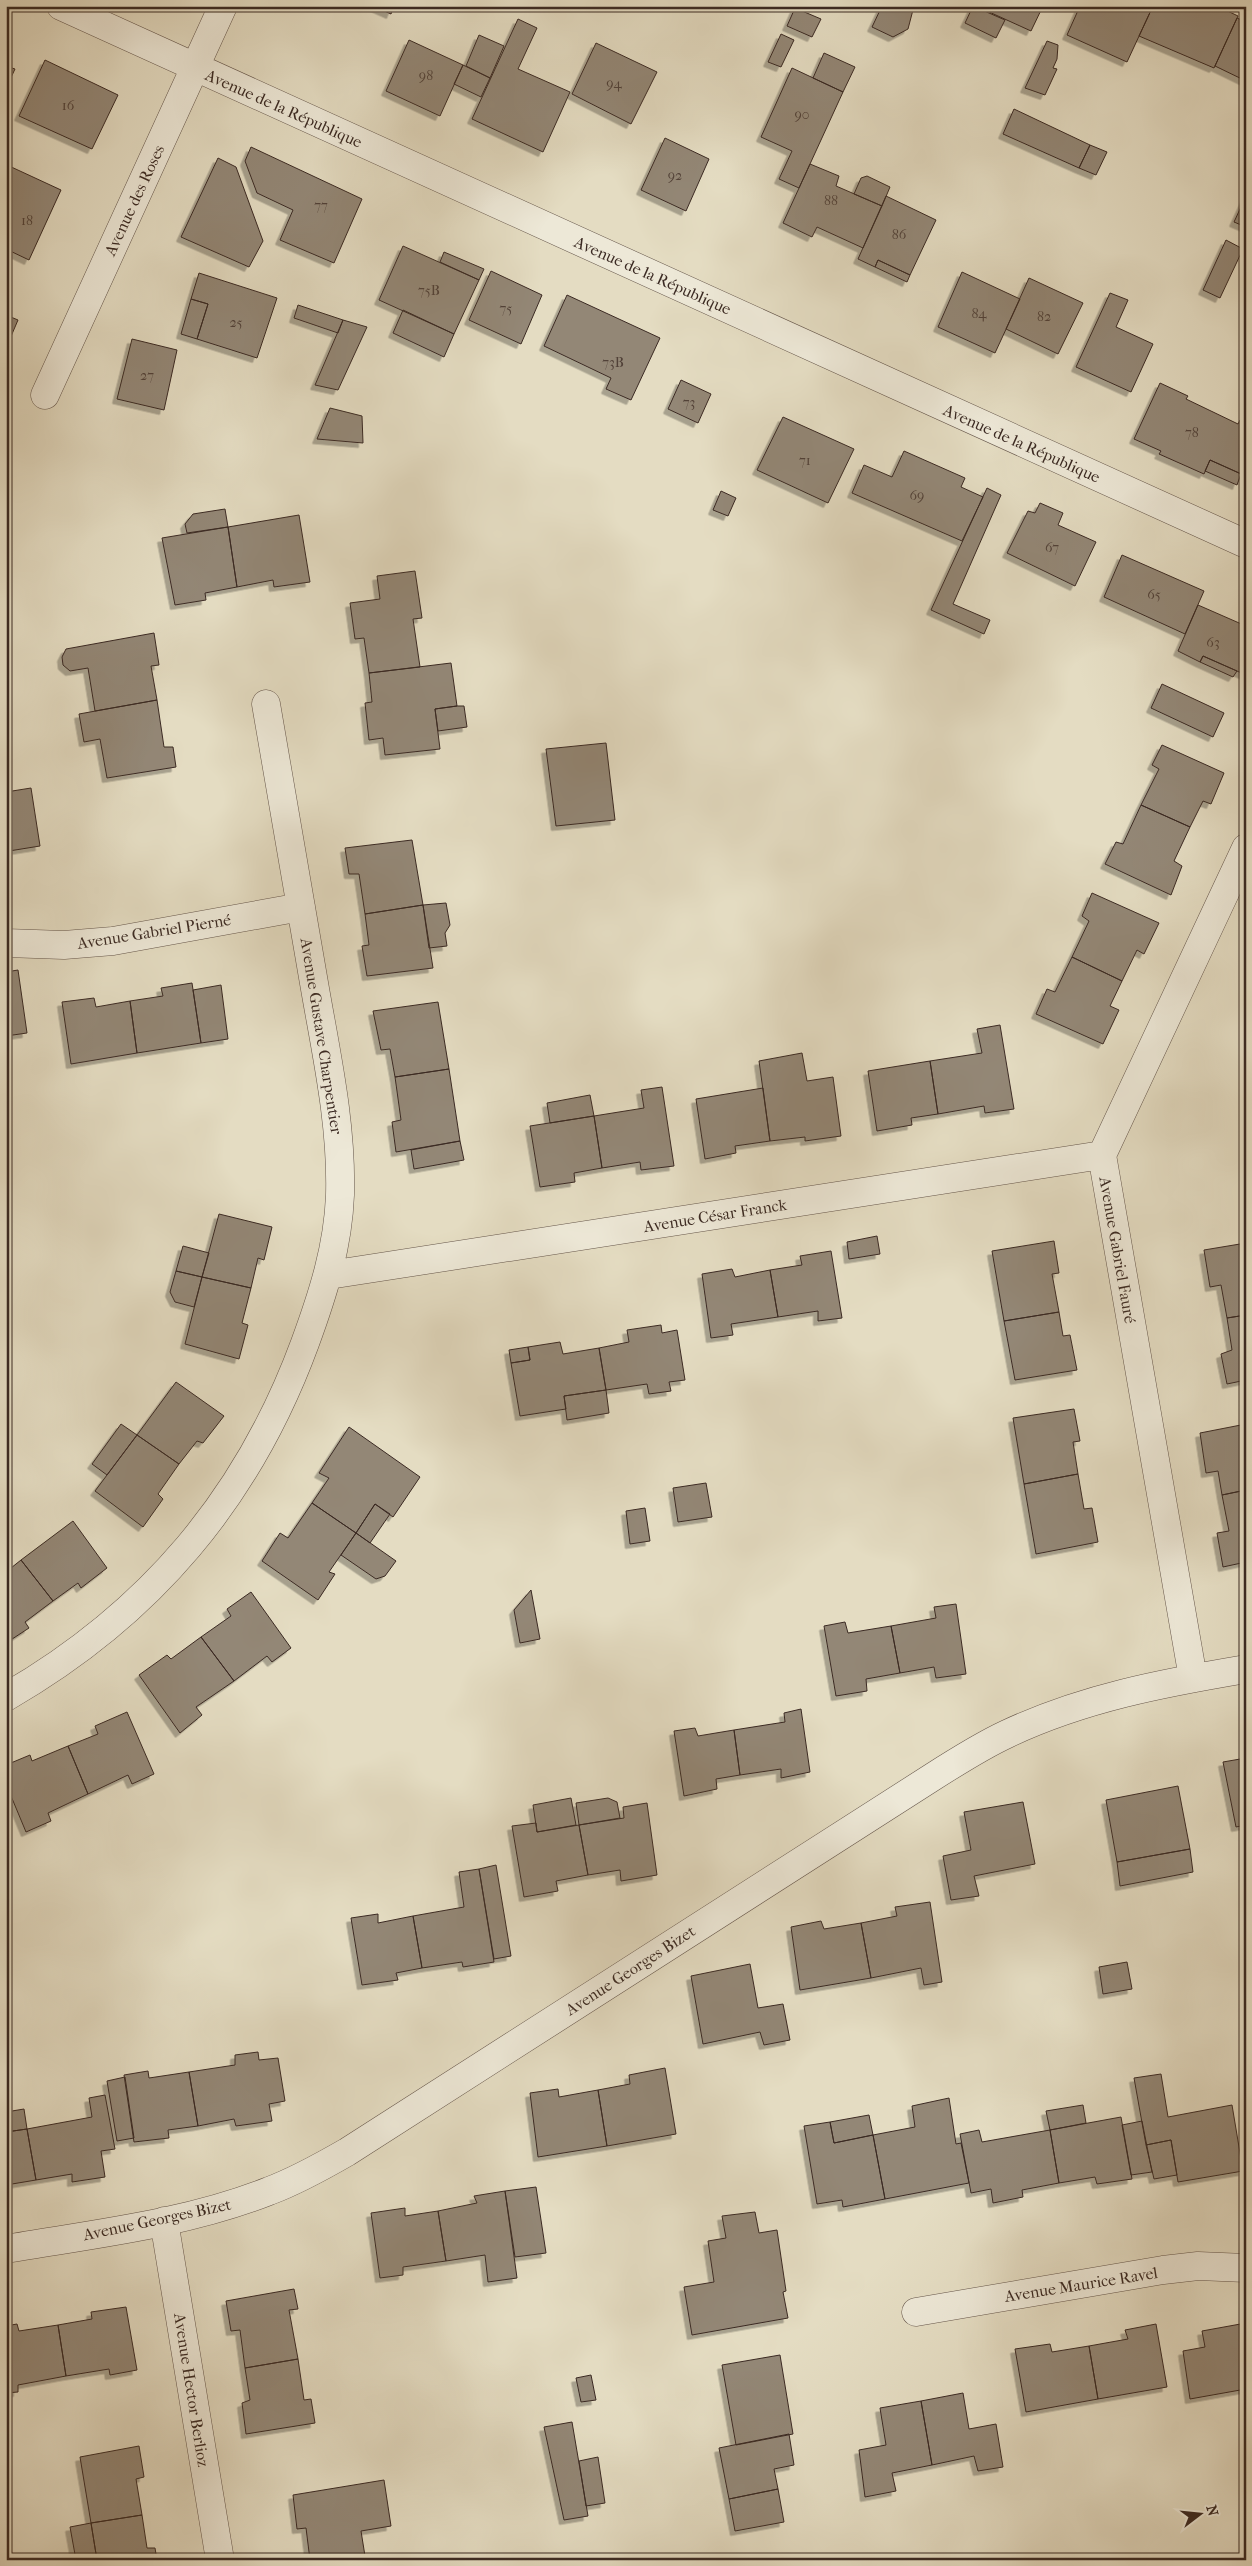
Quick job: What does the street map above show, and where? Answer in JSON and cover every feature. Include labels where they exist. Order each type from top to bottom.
[{"type":"street","name":"Avenue de la République","points":[[61,6],[1246,544]]},
{"type":"street","name":"Avenue des Roses","points":[[45,395],[223,6]]},
{"type":"street","name":"Avenue Gustave Charpentier","points":[[6,1697],[45,1674],[115,1622],[178,1560],[204,1527],[233,1489],[258,1449],[298,1362],[329,1275],[336,1236],[340,1194],[337,1115],[266,704]]},
{"type":"street","name":"Avenue Gabriel Fauré","points":[[1193,1678],[1102,1156],[1246,848]]},
{"type":"street","name":"Avenue Gabriel Pierné","points":[[6,943],[64,945],[113,941],[301,906]]},
{"type":"street","name":"Avenue César Franck","points":[[329,1275],[1102,1156]]},
{"type":"street","name":"Avenue Georges Bizet","points":[[6,2249],[164,2221],[268,2192],[304,2176],[347,2152],[931,1778],[1006,1734],[1082,1704],[1148,1686],[1246,1670]]},
{"type":"street","name":"Avenue Hector Berlioz","points":[[164,2221],[220,2560]]},
{"type":"street","name":"Avenue Maurice Ravel","points":[[916,2312],[1163,2270],[1198,2266],[1246,2268]]},
{"type":"building","points":[[373,6],[394,6],[391,14]]},
{"type":"building","points":[[882,6],[914,6],[908,29],[893,37],[872,27]]},
{"type":"building","points":[[973,6],[1005,20],[996,38],[965,23]]},
{"type":"building","points":[[976,6],[1043,6],[1031,31]]},
{"type":"building","points":[[1080,6],[1153,6],[1127,62],[1067,35]]},
{"type":"building","points":[[1153,6],[1217,6],[1238,16],[1214,68],[1139,36]]},
{"type":"building","points":[[795,8],[821,19],[812,37],[787,26]]},
{"type":"building","points":[[1237,18],[1246,22],[1246,81],[1215,66]]},
{"type":"building","points":[[518,19],[537,28],[518,69],[570,92],[543,152],[472,119]]},
{"type":"building","points":[[781,34],[794,40],[781,67],[768,62]]},
{"type":"building","points":[[479,35],[504,46],[490,78],[466,66]]},
{"type":"building","points":[[409,40],[463,65],[440,116],[386,91]]},
{"type":"building","points":[[1047,41],[1058,45],[1057,59],[1053,68],[1057,69],[1045,95],[1025,88]]},
{"type":"building","points":[[596,43],[657,72],[631,124],[572,94]]},
{"type":"building","points":[[824,53],[855,67],[843,92],[813,78]]},
{"type":"building","points":[[45,60],[118,95],[92,149],[19,116]]},
{"type":"building","points":[[463,65],[490,78],[481,97],[454,84]]},
{"type":"building","points":[[6,66],[15,69],[6,88]]},
{"type":"building","points":[[792,68],[843,92],[799,188],[779,179],[792,151],[761,137]]},
{"type":"building","points":[[1014,109],[1090,145],[1079,168],[1003,134]]},
{"type":"building","points":[[665,138],[709,159],[686,211],[641,190]]},
{"type":"building","points":[[1090,145],[1107,152],[1096,175],[1079,168]]},
{"type":"building","points":[[251,147],[362,199],[334,263],[280,240],[293,210],[257,193],[245,161]]},
{"type":"building","points":[[218,158],[236,167],[263,241],[249,267],[181,237]]},
{"type":"building","points":[[810,164],[839,176],[836,186],[882,206],[863,248],[817,227],[812,237],[783,223]]},
{"type":"building","points":[[7,165],[61,190],[29,260],[6,249]]},
{"type":"building","points":[[867,176],[890,187],[882,206],[854,194],[861,178]]},
{"type":"building","points":[[886,196],[936,220],[910,275],[878,260],[875,267],[858,259]]},
{"type":"building","points":[[1246,196],[1246,227],[1234,222]]},
{"type":"building","points":[[1226,240],[1243,249],[1220,298],[1203,290]]},
{"type":"building","points":[[403,246],[479,280],[454,334],[379,300]]},
{"type":"building","points":[[444,252],[484,269],[479,280],[440,262]]},
{"type":"building","points":[[878,260],[910,275],[907,282],[875,267]]},
{"type":"building","points":[[491,271],[542,295],[521,344],[469,320]]},
{"type":"building","points":[[962,272],[1020,299],[995,353],[938,327]]},
{"type":"building","points":[[199,273],[277,298],[257,358],[197,339],[208,304],[191,299]]},
{"type":"building","points":[[1029,278],[1083,303],[1058,354],[1006,329]]},
{"type":"building","points":[[1110,293],[1128,300],[1116,327],[1153,344],[1131,392],[1076,367]]},
{"type":"building","points":[[567,295],[660,338],[631,400],[606,389],[611,378],[544,346]]},
{"type":"building","points":[[191,299],[208,304],[197,339],[181,334]]},
{"type":"building","points":[[298,305],[343,320],[338,333],[294,318]]},
{"type":"building","points":[[403,310],[454,334],[444,357],[393,333]]},
{"type":"building","points":[[6,315],[18,320],[6,348]]},
{"type":"building","points":[[343,320],[367,327],[338,390],[315,385]]},
{"type":"building","points":[[132,339],[177,350],[164,410],[117,399]]},
{"type":"building","points":[[681,380],[711,394],[698,423],[668,409]]},
{"type":"building","points":[[1160,383],[1188,396],[1186,399],[1238,424],[1240,420],[1246,423],[1246,476],[1210,460],[1204,474],[1159,454],[1161,451],[1134,439]]},
{"type":"building","points":[[330,408],[362,416],[363,443],[317,439]]},
{"type":"building","points":[[783,417],[854,449],[828,503],[757,470]]},
{"type":"building","points":[[904,451],[965,478],[961,487],[983,497],[962,541],[852,493],[864,465],[892,477]]},
{"type":"building","points":[[1210,460],[1241,474],[1237,485],[1205,471]]},
{"type":"building","points":[[987,488],[1001,495],[953,604],[990,620],[984,634],[931,610]]},
{"type":"building","points":[[721,491],[736,498],[728,516],[713,510]]},
{"type":"building","points":[[1040,503],[1063,513],[1058,525],[1096,542],[1075,586],[1007,553],[1028,511],[1035,513]]},
{"type":"building","points":[[225,509],[228,527],[187,533],[185,524],[193,514]]},
{"type":"building","points":[[299,515],[310,582],[274,587],[273,580],[237,587],[228,527]]},
{"type":"building","points":[[228,527],[237,587],[205,593],[206,600],[175,605],[162,538]]},
{"type":"building","points":[[1122,555],[1204,591],[1185,634],[1104,597]]},
{"type":"building","points":[[415,571],[422,618],[413,619],[420,667],[369,673],[364,638],[355,639],[350,603],[380,599],[377,576]]},
{"type":"building","points":[[1198,605],[1246,626],[1246,675],[1203,656],[1200,662],[1178,651]]},
{"type":"building","points":[[154,633],[159,665],[151,666],[157,700],[95,711],[88,668],[70,671],[63,665],[62,657],[66,649]]},
{"type":"building","points":[[1203,656],[1237,671],[1233,677],[1200,662]]},
{"type":"building","points":[[451,663],[457,706],[435,709],[440,749],[385,755],[383,738],[369,740],[365,703],[372,702],[369,673]]},
{"type":"building","points":[[1162,684],[1224,713],[1213,737],[1151,708]]},
{"type":"building","points":[[157,700],[164,747],[173,747],[176,767],[107,778],[100,739],[84,742],[79,714]]},
{"type":"building","points":[[464,706],[467,727],[438,731],[435,709]]},
{"type":"building","points":[[606,743],[615,820],[556,826],[546,749]]},
{"type":"building","points":[[1162,745],[1224,773],[1211,804],[1203,801],[1190,827],[1141,805],[1159,769],[1152,765]]},
{"type":"building","points":[[31,788],[40,846],[9,851],[6,842],[6,792]]},
{"type":"building","points":[[1141,805],[1190,827],[1174,861],[1182,866],[1171,895],[1105,864],[1116,842],[1123,844]]},
{"type":"building","points":[[412,840],[423,905],[365,914],[359,874],[349,874],[345,848]]},
{"type":"building","points":[[1092,893],[1159,923],[1144,954],[1137,950],[1122,981],[1072,957],[1089,921],[1082,916]]},
{"type":"building","points":[[446,903],[450,925],[445,933],[447,946],[429,948],[423,905]]},
{"type":"building","points":[[423,905],[433,968],[367,976],[362,946],[369,945],[365,914]]},
{"type":"building","points":[[1072,957],[1122,981],[1110,1006],[1119,1010],[1103,1044],[1036,1014],[1047,989],[1055,992]]},
{"type":"building","points":[[18,970],[27,1033],[6,1036],[6,972]]},
{"type":"building","points":[[192,983],[201,1043],[137,1053],[130,1001],[163,996],[161,988]]},
{"type":"building","points":[[221,985],[228,1039],[201,1043],[193,990]]},
{"type":"building","points":[[94,998],[96,1007],[130,1001],[137,1053],[71,1064],[62,1002]]},
{"type":"building","points":[[438,1002],[449,1069],[395,1077],[390,1049],[381,1050],[373,1011]]},
{"type":"building","points":[[1000,1025],[1014,1109],[985,1113],[984,1106],[938,1114],[930,1061],[982,1053],[977,1029]]},
{"type":"building","points":[[802,1053],[807,1081],[833,1077],[841,1136],[805,1141],[805,1137],[770,1141],[759,1061]]},
{"type":"building","points":[[930,1061],[938,1114],[911,1118],[912,1125],[877,1131],[868,1071]]},
{"type":"building","points":[[449,1069],[460,1141],[396,1152],[392,1122],[401,1120],[395,1077]]},
{"type":"building","points":[[662,1087],[674,1166],[641,1170],[640,1162],[602,1168],[594,1116],[644,1108],[641,1090]]},
{"type":"building","points":[[763,1088],[770,1141],[735,1146],[736,1153],[705,1159],[696,1099]]},
{"type":"building","points":[[590,1095],[594,1116],[550,1123],[547,1103]]},
{"type":"building","points":[[594,1116],[602,1168],[574,1173],[575,1182],[540,1187],[530,1126]]},
{"type":"building","points":[[460,1141],[464,1160],[414,1169],[411,1150]]},
{"type":"building","points":[[219,1214],[272,1227],[264,1260],[258,1258],[251,1288],[202,1277]]},
{"type":"building","points":[[877,1236],[880,1254],[849,1259],[847,1242]]},
{"type":"building","points":[[1054,1241],[1059,1273],[1052,1274],[1059,1312],[1004,1321],[992,1251]]},
{"type":"building","points":[[1246,1243],[1246,1315],[1227,1318],[1221,1285],[1210,1287],[1204,1250]]},
{"type":"building","points":[[183,1246],[209,1253],[202,1277],[176,1271]]},
{"type":"building","points":[[831,1251],[842,1318],[818,1321],[818,1311],[778,1317],[770,1270],[802,1265],[800,1256]]},
{"type":"building","points":[[732,1269],[735,1277],[770,1270],[778,1317],[731,1324],[733,1335],[711,1338],[702,1274]]},
{"type":"building","points":[[176,1271],[202,1277],[194,1307],[175,1302],[170,1292]]},
{"type":"building","points":[[202,1277],[251,1288],[242,1323],[248,1325],[239,1359],[185,1344]]},
{"type":"building","points":[[1059,1312],[1063,1336],[1070,1335],[1077,1370],[1015,1380],[1004,1321]]},
{"type":"building","points":[[1246,1315],[1246,1380],[1227,1384],[1221,1354],[1232,1350],[1227,1318]]},
{"type":"building","points":[[661,1325],[662,1333],[677,1330],[685,1380],[669,1382],[671,1391],[649,1394],[647,1384],[606,1390],[599,1348],[629,1342],[627,1330]]},
{"type":"building","points":[[560,1342],[563,1354],[599,1348],[606,1390],[564,1396],[566,1409],[520,1416],[511,1363],[530,1360],[528,1347]]},
{"type":"building","points":[[528,1347],[530,1360],[511,1363],[509,1350]]},
{"type":"building","points":[[176,1382],[224,1416],[203,1443],[197,1441],[179,1464],[137,1435]]},
{"type":"building","points":[[606,1390],[609,1413],[567,1420],[564,1396]]},
{"type":"building","points":[[1074,1409],[1080,1441],[1073,1442],[1078,1474],[1024,1484],[1013,1418]]},
{"type":"building","points":[[121,1424],[137,1435],[107,1475],[92,1464]]},
{"type":"building","points":[[1246,1424],[1246,1490],[1222,1495],[1218,1471],[1206,1473],[1200,1433]]},
{"type":"building","points":[[349,1427],[420,1477],[393,1517],[375,1504],[356,1533],[312,1503],[329,1478],[319,1473]]},
{"type":"building","points":[[137,1435],[179,1464],[158,1494],[163,1499],[143,1527],[95,1491]]},
{"type":"building","points":[[1078,1474],[1084,1509],[1092,1508],[1098,1542],[1036,1554],[1024,1484]]},
{"type":"building","points":[[706,1483],[712,1517],[678,1522],[673,1488]]},
{"type":"building","points":[[1246,1490],[1246,1562],[1223,1567],[1217,1533],[1229,1531],[1222,1495]]},
{"type":"building","points":[[312,1503],[356,1533],[329,1572],[335,1574],[318,1600],[262,1561],[280,1533],[288,1538]]},
{"type":"building","points":[[375,1504],[390,1514],[370,1543],[356,1533]]},
{"type":"building","points":[[645,1508],[650,1541],[630,1544],[626,1511]]},
{"type":"building","points":[[73,1521],[107,1568],[81,1588],[78,1583],[53,1601],[21,1560]]},
{"type":"building","points":[[356,1533],[396,1561],[385,1576],[376,1579],[341,1555]]},
{"type":"building","points":[[21,1560],[53,1601],[25,1622],[29,1628],[6,1643],[6,1572]]},
{"type":"building","points":[[531,1590],[540,1639],[520,1643],[514,1610]]},
{"type":"building","points":[[251,1592],[291,1648],[272,1662],[267,1656],[234,1681],[201,1637],[231,1616],[227,1609]]},
{"type":"building","points":[[956,1604],[966,1674],[936,1678],[934,1667],[900,1673],[891,1626],[936,1618],[934,1607]]},
{"type":"building","points":[[845,1622],[848,1633],[891,1626],[900,1673],[866,1679],[867,1691],[836,1696],[824,1626]]},
{"type":"building","points":[[201,1637],[234,1681],[196,1707],[202,1715],[180,1733],[139,1675],[167,1655],[171,1659]]},
{"type":"building","points":[[801,1709],[810,1772],[781,1778],[781,1769],[740,1775],[734,1730],[785,1722],[784,1713]]},
{"type":"building","points":[[127,1712],[154,1774],[132,1784],[128,1775],[88,1794],[68,1746],[98,1734],[95,1726]]},
{"type":"building","points":[[695,1728],[698,1736],[734,1730],[740,1775],[716,1779],[717,1789],[684,1796],[674,1731]]},
{"type":"building","points":[[68,1746],[88,1794],[48,1813],[51,1821],[26,1832],[6,1784],[6,1765],[30,1755],[32,1761]]},
{"type":"building","points":[[1246,1758],[1246,1825],[1236,1827],[1223,1762]]},
{"type":"building","points":[[1178,1786],[1190,1849],[1117,1862],[1106,1800]]},
{"type":"building","points":[[571,1798],[576,1825],[537,1832],[533,1805]]},
{"type":"building","points":[[608,1798],[617,1802],[620,1818],[579,1825],[576,1803]]},
{"type":"building","points":[[1023,1802],[1035,1864],[974,1876],[979,1896],[951,1900],[943,1856],[971,1850],[964,1812]]},
{"type":"building","points":[[647,1803],[657,1875],[621,1881],[620,1870],[588,1875],[579,1825],[624,1818],[623,1807]]},
{"type":"building","points":[[536,1823],[537,1832],[579,1825],[588,1875],[556,1881],[558,1891],[524,1897],[512,1826]]},
{"type":"building","points":[[1190,1849],[1193,1872],[1120,1886],[1117,1862]]},
{"type":"building","points":[[496,1865],[511,1956],[494,1959],[479,1869]]},
{"type":"building","points":[[479,1869],[494,1962],[463,1967],[462,1962],[422,1968],[413,1916],[464,1907],[459,1872]]},
{"type":"building","points":[[930,1902],[942,1982],[924,1985],[921,1968],[871,1978],[861,1923],[897,1916],[895,1907]]},
{"type":"building","points":[[378,1914],[378,1923],[413,1916],[422,1968],[396,1973],[398,1980],[362,1985],[351,1918]]},
{"type":"building","points":[[821,1921],[824,1929],[861,1923],[871,1978],[800,1990],[791,1927]]},
{"type":"building","points":[[1127,1962],[1132,1989],[1103,1994],[1099,1967]]},
{"type":"building","points":[[750,1964],[758,2008],[783,2004],[790,2040],[764,2045],[760,2032],[703,2044],[691,1976]]},
{"type":"building","points":[[258,2052],[259,2060],[278,2058],[285,2101],[269,2104],[272,2121],[236,2126],[234,2119],[198,2126],[189,2072],[235,2065],[235,2055]]},
{"type":"building","points":[[665,2068],[676,2134],[607,2146],[598,2090],[630,2084],[629,2075]]},
{"type":"building","points":[[148,2071],[149,2078],[189,2072],[198,2126],[168,2130],[169,2138],[134,2142],[124,2075]]},
{"type":"building","points":[[1161,2074],[1168,2117],[1232,2105],[1243,2171],[1178,2182],[1171,2140],[1146,2145],[1134,2078]]},
{"type":"building","points":[[125,2077],[134,2138],[117,2141],[107,2081]]},
{"type":"building","points":[[558,2089],[559,2097],[598,2090],[607,2146],[538,2157],[530,2093]]},
{"type":"building","points":[[105,2095],[115,2149],[101,2151],[105,2177],[72,2182],[72,2174],[36,2180],[27,2129],[92,2117],[89,2098]]},
{"type":"building","points":[[949,2098],[956,2144],[961,2143],[969,2183],[885,2199],[873,2135],[915,2127],[912,2106]]},
{"type":"building","points":[[1083,2105],[1086,2123],[1050,2130],[1046,2111]]},
{"type":"building","points":[[24,2109],[27,2129],[6,2132],[6,2112]]},
{"type":"building","points":[[869,2115],[873,2135],[834,2143],[830,2122]]},
{"type":"building","points":[[1121,2117],[1132,2179],[1097,2184],[1095,2177],[1059,2183],[1050,2130]]},
{"type":"building","points":[[1142,2121],[1152,2172],[1131,2175],[1122,2125]]},
{"type":"building","points":[[830,2122],[834,2143],[873,2135],[885,2199],[843,2207],[842,2200],[817,2204],[804,2126]]},
{"type":"building","points":[[27,2129],[36,2180],[6,2185],[6,2132]]},
{"type":"building","points":[[979,2130],[982,2142],[1050,2130],[1059,2183],[1022,2190],[1023,2197],[993,2203],[991,2189],[971,2193],[960,2134]]},
{"type":"building","points":[[1171,2140],[1177,2175],[1154,2179],[1146,2145]]},
{"type":"building","points":[[536,2187],[546,2253],[515,2257],[505,2191]]},
{"type":"building","points":[[505,2191],[517,2278],[488,2282],[485,2255],[446,2261],[438,2211],[477,2203],[474,2196]]},
{"type":"building","points":[[405,2208],[405,2216],[438,2211],[446,2261],[403,2267],[403,2275],[380,2278],[371,2213]]},
{"type":"building","points":[[755,2212],[759,2233],[777,2230],[786,2291],[783,2292],[788,2318],[692,2335],[684,2287],[714,2282],[708,2241],[726,2238],[722,2216]]},
{"type":"building","points":[[294,2289],[298,2309],[289,2310],[298,2359],[245,2368],[240,2330],[231,2331],[226,2301]]},
{"type":"building","points":[[126,2307],[137,2370],[110,2375],[109,2369],[66,2376],[58,2325],[92,2319],[91,2312]]},
{"type":"building","points":[[1246,2323],[1246,2389],[1190,2399],[1183,2351],[1205,2347],[1202,2331]]},
{"type":"building","points":[[17,2324],[19,2331],[58,2325],[66,2376],[18,2385],[18,2392],[6,2393],[6,2326]]},
{"type":"building","points":[[1156,2324],[1167,2387],[1098,2399],[1089,2346],[1128,2339],[1125,2330]]},
{"type":"building","points":[[1050,2344],[1052,2352],[1089,2346],[1098,2399],[1026,2412],[1015,2349]]},
{"type":"building","points":[[780,2355],[793,2434],[736,2445],[722,2365]]},
{"type":"building","points":[[298,2359],[304,2400],[311,2399],[315,2423],[246,2434],[242,2403],[250,2400],[245,2368]]},
{"type":"building","points":[[591,2375],[596,2400],[581,2402],[576,2378]]},
{"type":"building","points":[[963,2393],[969,2429],[996,2424],[1003,2467],[978,2471],[974,2456],[932,2465],[921,2401]]},
{"type":"building","points":[[921,2401],[932,2465],[892,2473],[896,2491],[865,2497],[859,2450],[886,2445],[880,2408]]},
{"type":"building","points":[[572,2422],[588,2516],[564,2520],[544,2427]]},
{"type":"building","points":[[789,2434],[794,2465],[774,2469],[778,2489],[729,2499],[719,2448]]},
{"type":"building","points":[[139,2446],[144,2477],[136,2479],[142,2515],[91,2523],[80,2457]]},
{"type":"building","points":[[598,2457],[605,2503],[586,2506],[579,2461]]},
{"type":"building","points":[[384,2480],[391,2526],[361,2531],[365,2556],[345,2560],[310,2560],[306,2528],[297,2529],[293,2495]]},
{"type":"building","points":[[778,2489],[784,2522],[735,2531],[729,2499]]},
{"type":"building","points":[[142,2515],[147,2548],[155,2548],[157,2560],[97,2560],[91,2523]]},
{"type":"building","points":[[91,2523],[97,2560],[76,2560],[70,2527]]}]
